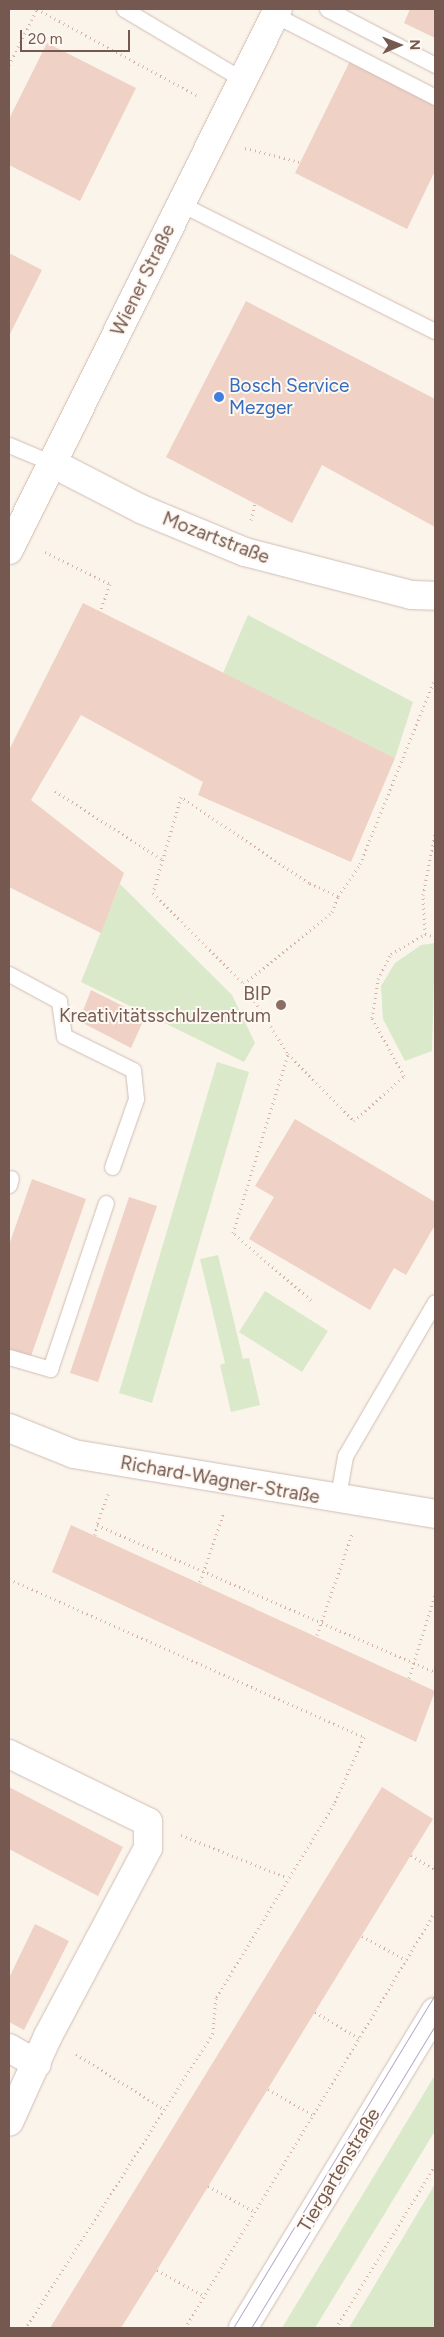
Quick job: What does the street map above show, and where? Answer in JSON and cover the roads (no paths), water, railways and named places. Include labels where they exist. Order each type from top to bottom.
[{"type":"street","name":"Wiener Straße","points":[[12,544],[276,12]]},
{"type":"street","name":"Mozartstraße","points":[[52,463],[141,509],[245,552],[411,596],[435,596]]},
{"type":"street","name":"Richard-Wagner-Straße","points":[[9,1428],[74,1454],[350,1503],[435,1514]]},
{"type":"street","points":[[9,1754],[148,1822],[148,1848],[48,2036],[37,2064],[9,2122]]},
{"type":"street","name":"Tiergartenstraße","points":[[243,2328],[435,2012]]},
{"type":"street","points":[[9,2048],[37,2064]]},
{"type":"lane","points":[[124,9],[243,80]]},
{"type":"lane","points":[[327,9],[435,65]]},
{"type":"lane","points":[[276,12],[435,97]]},
{"type":"lane","points":[[181,204],[435,330]]},
{"type":"lane","name":"Mozartstraße","points":[[9,445],[52,463]]},
{"type":"lane","points":[[9,974],[59,1002],[64,1036],[133,1070],[136,1099],[112,1167]]},
{"type":"lane","points":[[9,1357],[50,1369],[106,1203]]},
{"type":"lane","points":[[350,1503],[345,1456],[435,1302]]},
{"type":"tram line","points":[[233,2328],[435,1995]]},
{"type":"tram line","points":[[251,2328],[435,2025]]},
{"type":"place","name":"Bosch Service Mezger","points":[[219,397]]},
{"type":"place","name":"BIP Kreativitätsschulzentrum","points":[[281,1005]]}]
